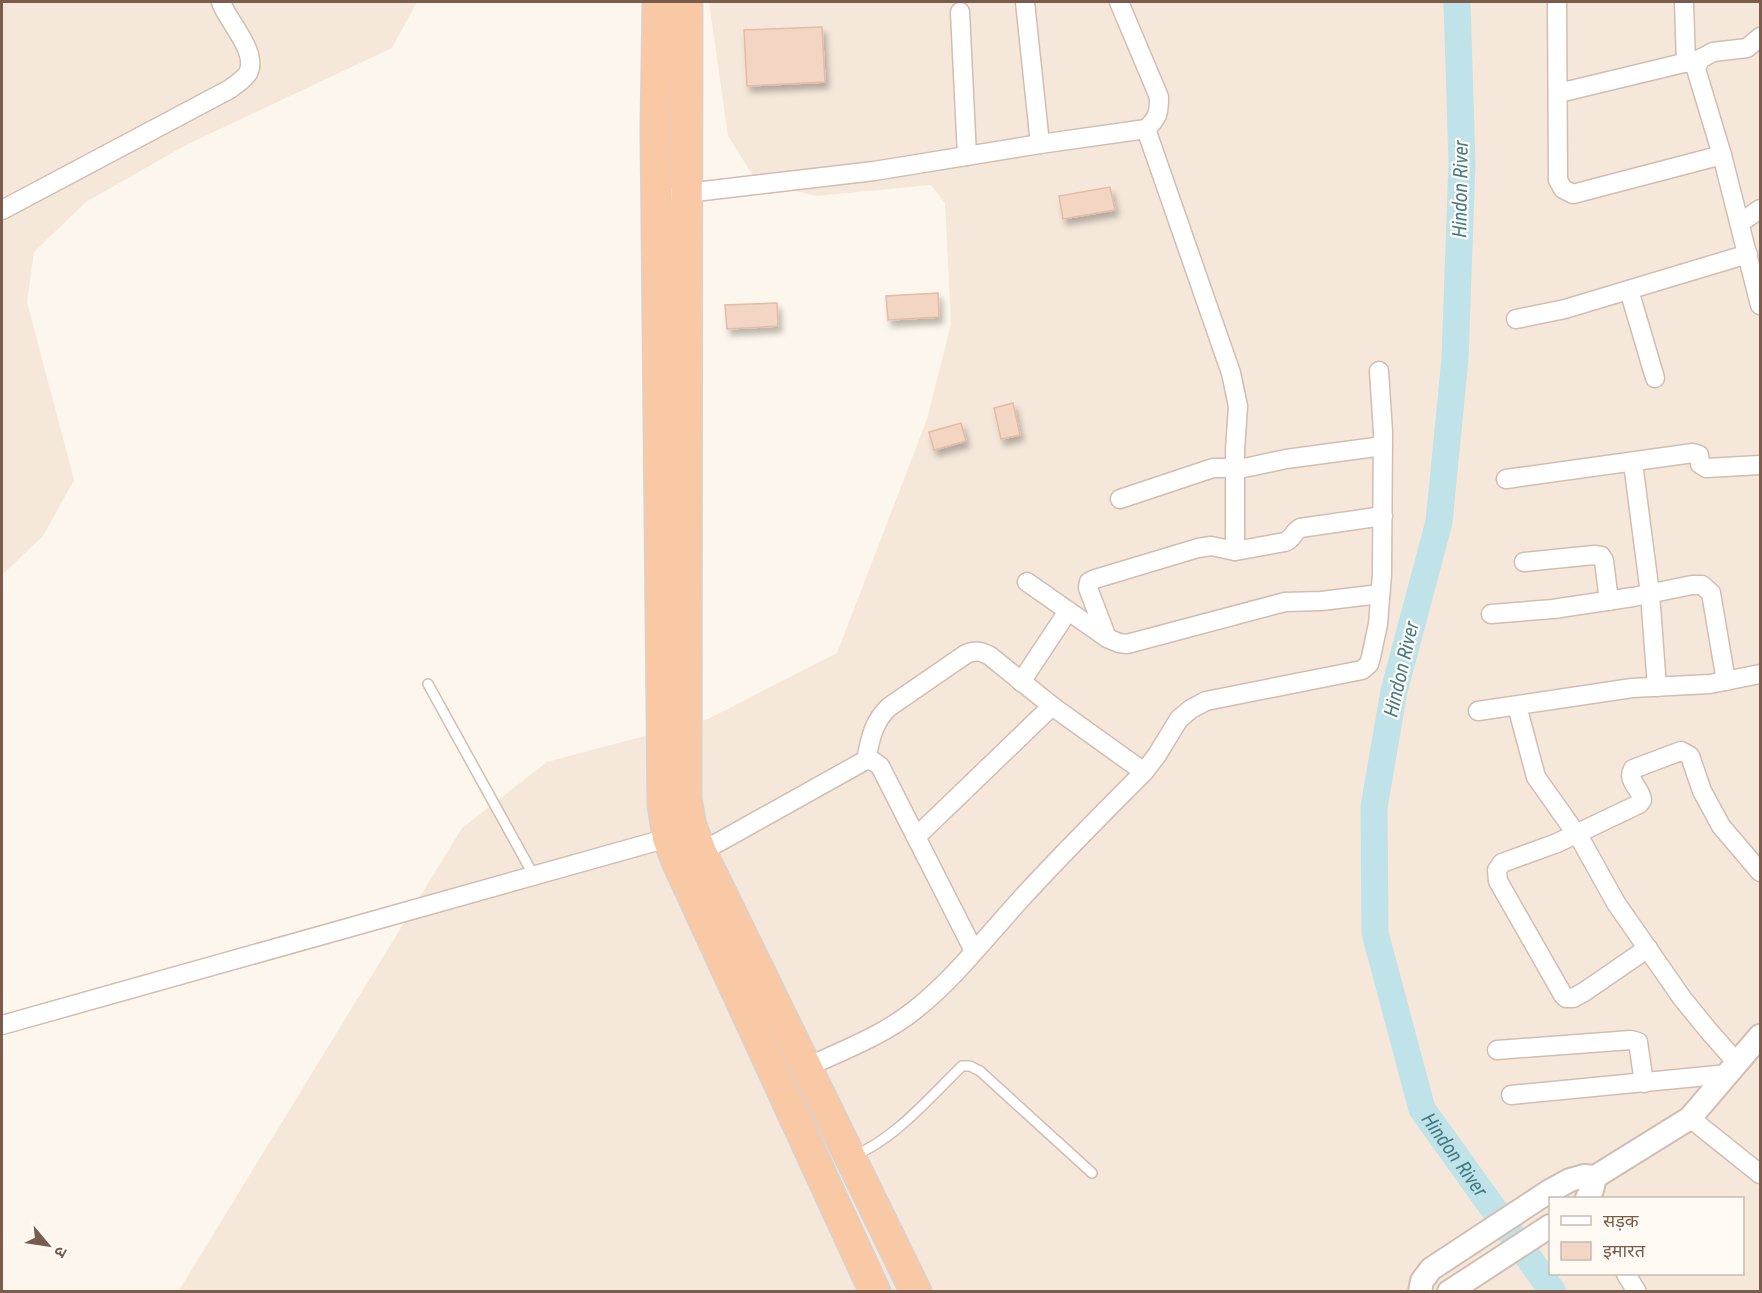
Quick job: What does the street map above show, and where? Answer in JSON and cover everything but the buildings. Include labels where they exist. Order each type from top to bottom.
[{"type":"highway","points":[[658,2],[656,128],[671,195],[686,799],[691,826],[701,852],[916,1292]]},
{"type":"highway","points":[[687,2],[671,195],[663,804],[668,838],[676,859],[875,1292]]},
{"type":"street","points":[[2,210],[230,89],[242,80],[251,64],[249,53],[221,2]]},
{"type":"street","points":[[1024,2],[1040,144]]},
{"type":"street","points":[[671,195],[874,171],[1146,129],[1155,121],[1159,113],[1159,97],[1119,2]]},
{"type":"street","points":[[1557,2],[1558,180],[1563,189],[1572,194],[1722,155]]},
{"type":"street","points":[[1684,2],[1693,61],[1722,155],[1748,254],[1757,276],[1761,306]]},
{"type":"street","points":[[960,12],[967,156]]},
{"type":"street","points":[[1558,93],[1693,61],[1713,52],[1747,48],[1761,37]]},
{"type":"street","points":[[1146,129],[1231,373],[1238,406],[1235,551]]},
{"type":"street","points":[[1740,224],[1761,209]]},
{"type":"street","points":[[1516,319],[1564,309],[1748,254]]},
{"type":"street","points":[[1629,290],[1655,378]]},
{"type":"street","points":[[807,1066],[870,1038],[915,1010],[941,986],[1047,870],[1144,772],[1179,719],[1191,709],[1206,701],[1362,670],[1368,664],[1378,624],[1383,516],[1383,446],[1379,371]]},
{"type":"street","points":[[1120,499],[1212,468],[1244,468],[1331,452],[1383,446]]},
{"type":"street","points":[[1506,479],[1696,453],[1699,455],[1700,465],[1706,468],[1761,465]]},
{"type":"street","points":[[1633,463],[1650,594],[1657,687]]},
{"type":"street","points":[[1107,638],[1088,588],[1089,582],[1095,579],[1198,548],[1210,546],[1235,551],[1289,541],[1295,531],[1300,528],[1383,516]]},
{"type":"street","points":[[1524,562],[1600,556],[1604,561],[1609,601]]},
{"type":"street","points":[[1027,582],[1119,644],[1127,644],[1284,602],[1321,601],[1380,594]]},
{"type":"street","points":[[1491,614],[1553,609],[1702,585],[1711,593],[1726,681]]},
{"type":"street","points":[[1022,682],[1068,611]]},
{"type":"street","points":[[866,760],[871,736],[880,715],[975,650],[983,652],[1052,706],[1144,772]]},
{"type":"street","points":[[1478,711],[1632,688],[1710,684],[1761,674]]},
{"type":"street","points":[[916,837],[1052,706]]},
{"type":"street","points":[[1517,706],[1536,777],[1597,867],[1616,903],[1682,998],[1708,1030],[1733,1069]]},
{"type":"street","points":[[1648,948],[1584,992],[1573,998],[1566,998],[1498,881],[1497,870],[1503,863],[1576,834],[1639,804],[1642,800],[1642,793],[1630,779],[1633,769],[1681,751],[1690,756],[1702,791],[1721,826],[1761,872]]},
{"type":"street","points":[[701,852],[866,760],[873,761],[880,766],[974,951]]},
{"type":"street","points":[[2,1025],[668,838]]},
{"type":"street","points":[[1420,1292],[1422,1281],[1431,1269],[1548,1192],[1570,1180],[1584,1176],[1595,1177],[1690,1118],[1761,1036]]},
{"type":"street","points":[[1497,1050],[1636,1041],[1641,1053],[1644,1083]]},
{"type":"street","points":[[1511,1095],[1644,1083],[1733,1069]]},
{"type":"street","points":[[1690,1118],[1761,1174]]},
{"type":"street","points":[[1588,1197],[1592,1191],[1595,1177]]},
{"type":"street","points":[[1449,1292],[1549,1227]]},
{"type":"street","points":[[1627,1275],[1637,1292]]},
{"type":"lane","points":[[428,684],[534,876]]},
{"type":"lane","points":[[851,1157],[869,1150],[884,1140],[962,1066],[970,1066],[988,1078],[1092,1173]]},
{"type":"shaded area","points":[[2,2],[417,2],[392,48],[186,145],[86,202],[34,252],[27,302],[74,480],[43,536],[2,575]]},
{"type":"shaded area","points":[[709,2],[1760,2],[1760,1291],[178,1292],[462,828],[547,762],[708,719],[837,653],[927,419],[951,324],[945,203],[931,185],[817,196],[757,182],[728,136]]},
{"type":"waterway","name":"Hindon River","points":[[1457,2],[1462,163],[1455,359],[1439,522],[1394,691],[1374,807],[1375,933],[1422,1109],[1553,1292]]}]
